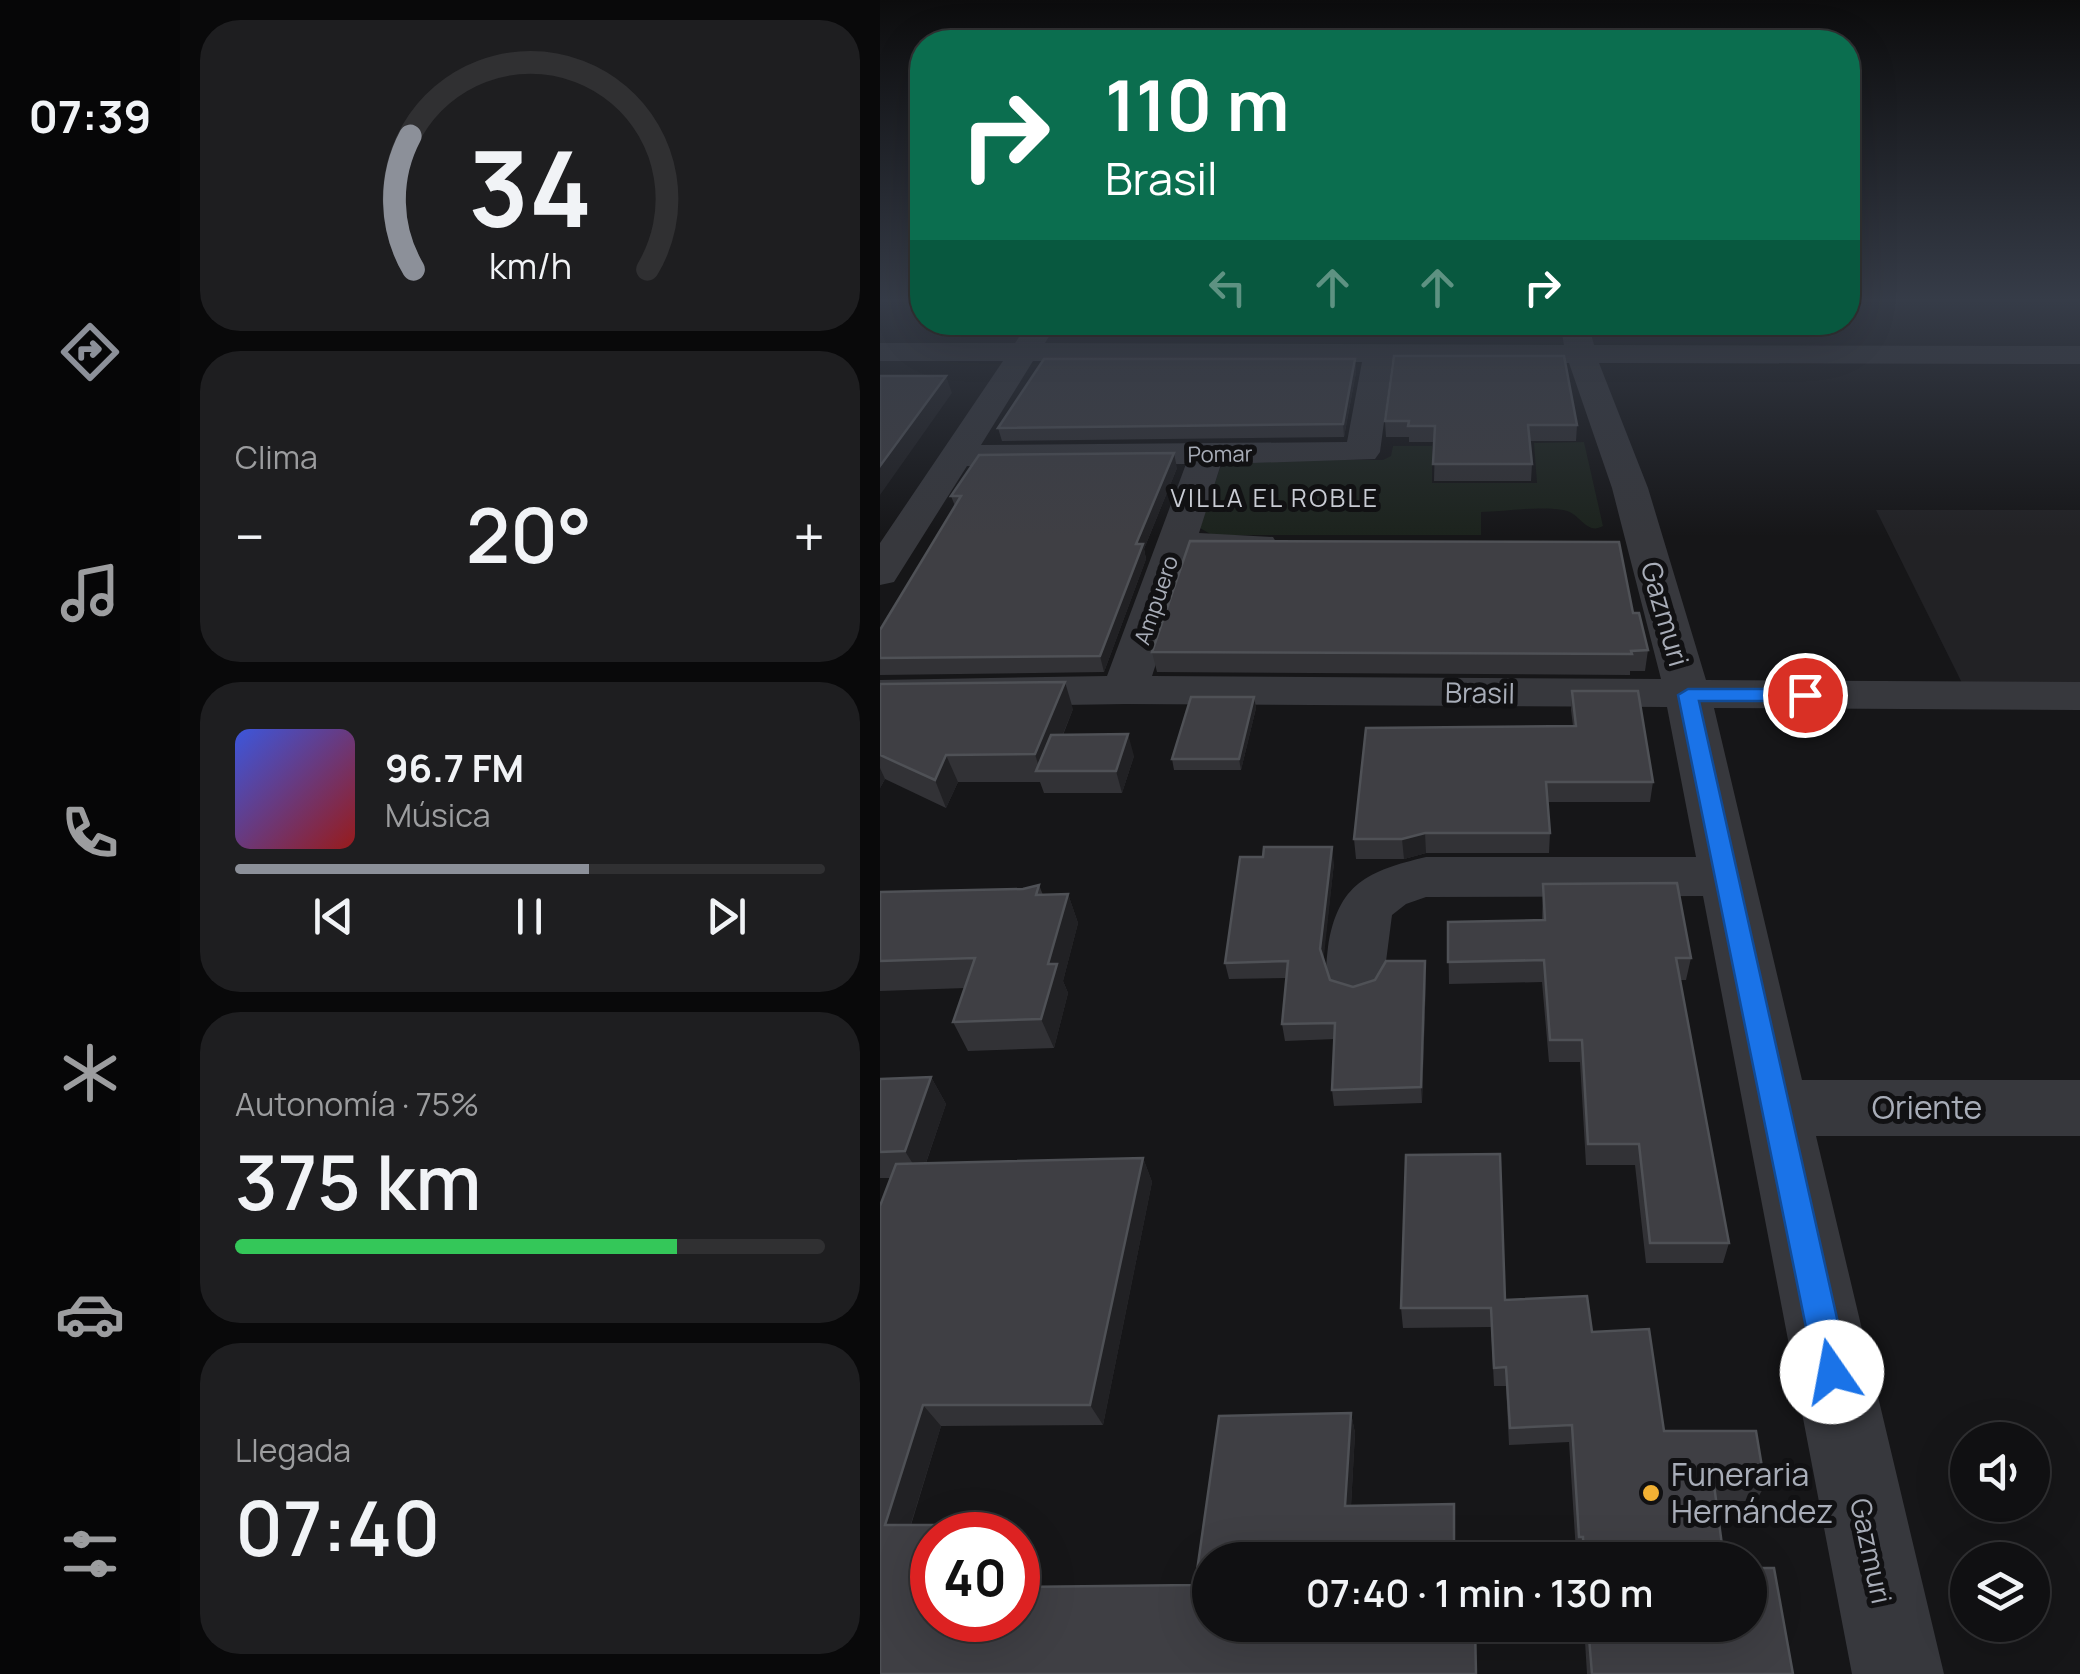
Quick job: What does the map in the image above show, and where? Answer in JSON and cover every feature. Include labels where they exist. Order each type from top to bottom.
[{"type":"street","points":[[880,573],[1006,381]]},
{"type":"street","name":"Pomar","points":[[958,456],[1363,452],[1374,381]]},
{"type":"street","name":"Gazmuri","points":[[1593,381],[1630,488],[1626,546],[1688,695],[1898,1674]]},
{"type":"street","name":"Ampuero","points":[[1125,690],[1207,454]]},
{"type":"street","points":[[1175,545],[1292,545]]},
{"type":"street","name":"Brasil","points":[[880,694],[1125,690],[2080,696]]},
{"type":"street","points":[[1354,978],[1359,927],[1371,899],[1394,883],[1426,877],[1724,876]]},
{"type":"street","name":"Oriente","points":[[1774,1108],[2080,1108]]},
{"type":"shaded area","points":[[1584,442],[1603,526],[1597,528],[1587,526],[1569,512],[1543,508],[1481,512],[1481,535],[1212,535],[1200,528],[1220,468],[1230,460],[1383,460],[1391,456],[1393,446],[1432,446],[1432,483],[1537,483],[1534,443]]},
{"type":"shaded area","points":[[1876,510],[2080,510],[2080,687],[1964,687]]},
{"type":"building","points":[[880,381],[942,381],[880,466]]},
{"type":"building","points":[[1029,381],[1351,381],[1343,424],[998,428]]},
{"type":"building","points":[[1391,381],[1569,381],[1577,425],[1528,425],[1532,464],[1433,464],[1435,426],[1385,421]]},
{"type":"building","points":[[1174,453],[1136,544],[1143,544],[1100,656],[880,658],[880,630],[961,496],[951,496],[979,455]]},
{"type":"building","points":[[1190,541],[1619,542],[1633,613],[1639,613],[1648,650],[1631,651],[1632,654],[1152,652]]},
{"type":"building","points":[[1065,682],[1035,754],[946,755],[935,780],[880,755],[880,684]]},
{"type":"building","points":[[1572,691],[1638,691],[1653,782],[1546,782],[1550,833],[1425,833],[1402,839],[1354,839],[1366,728],[1576,726]]},
{"type":"building","points":[[1191,697],[1254,697],[1239,759],[1172,759]]},
{"type":"building","points":[[1128,734],[1116,771],[1036,771],[1051,735]]},
{"type":"building","points":[[1264,847],[1332,847],[1320,949],[1330,980],[1353,987],[1375,980],[1386,961],[1425,961],[1421,1087],[1332,1090],[1335,1023],[1282,1024],[1288,961],[1225,963],[1240,857],[1263,857]]},
{"type":"building","points":[[1677,883],[1691,958],[1676,958],[1729,1243],[1650,1243],[1639,1144],[1588,1144],[1582,1040],[1550,1040],[1544,960],[1448,962],[1448,922],[1545,920],[1543,884]]},
{"type":"building","points":[[1039,885],[1036,895],[1068,894],[1048,964],[1057,964],[1041,1019],[953,1022],[975,958],[880,961],[880,892],[1023,889]]},
{"type":"building","points":[[931,1077],[905,1151],[880,1152],[880,1079]]},
{"type":"building","points":[[1500,1154],[1505,1300],[1587,1296],[1592,1332],[1649,1329],[1664,1431],[1756,1431],[1765,1485],[1714,1485],[1722,1542],[1583,1542],[1583,1537],[1579,1537],[1572,1425],[1510,1428],[1506,1367],[1494,1368],[1491,1308],[1401,1308],[1406,1155]]},
{"type":"building","points":[[1143,1158],[1090,1405],[923,1405],[885,1525],[910,1525],[910,1642],[1040,1642],[1040,1587],[1192,1585],[1192,1642],[1475,1642],[1476,1674],[880,1674],[880,1206],[896,1164]]},
{"type":"building","points":[[1351,1413],[1345,1506],[1454,1504],[1454,1542],[1201,1542],[1219,1416]]},
{"type":"building","points":[[1767,1568],[1774,1568],[1793,1674],[1592,1674],[1589,1642],[1767,1642]]},
{"type":"place","name":"Funeraria Hernández","points":[[1651,1493]]},
{"type":"district","name":"VILLA EL ROBLE","points":[[1275,498]]},
{"type":"route","points":[[1805,695],[1688,695],[1832,1372]]}]
